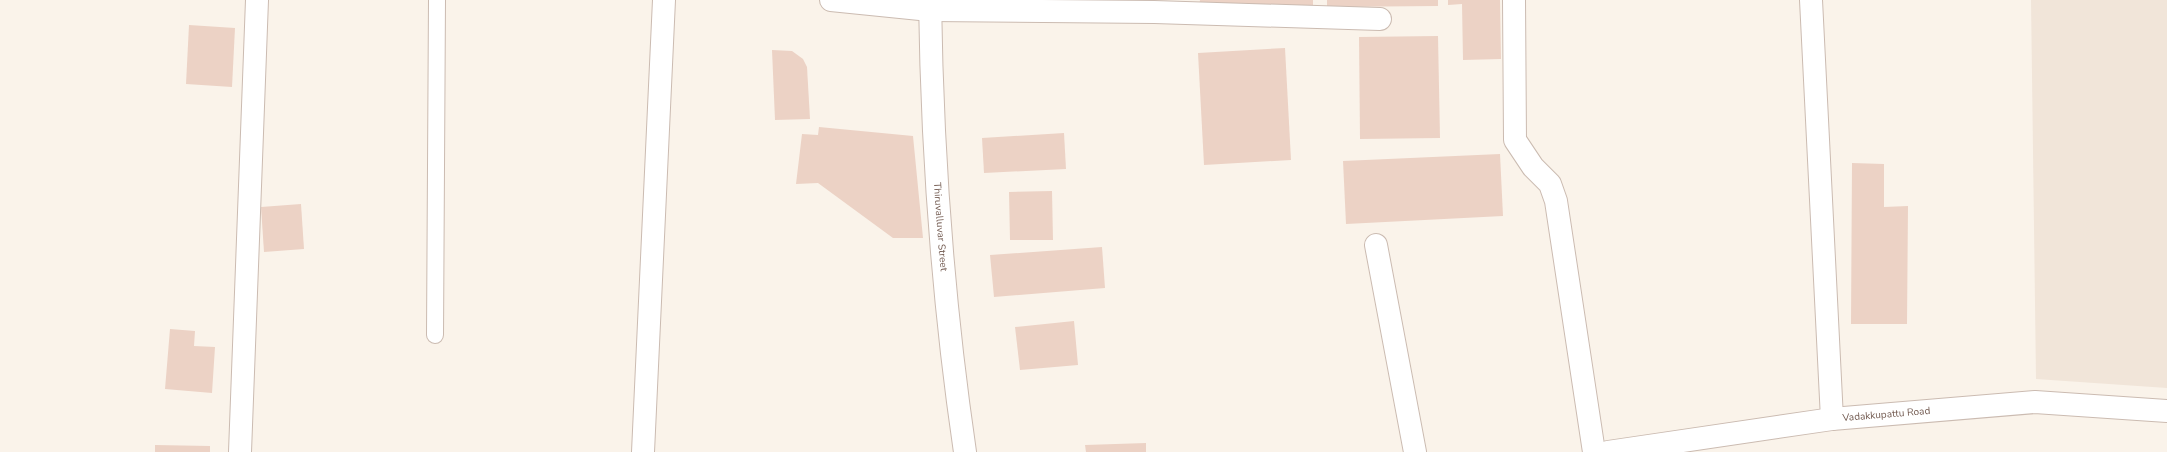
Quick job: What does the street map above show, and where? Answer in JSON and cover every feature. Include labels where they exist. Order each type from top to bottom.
[{"type":"street","points":[[240,452],[257,0]]},
{"type":"street","points":[[643,452],[664,0]]},
{"type":"street","points":[[830,0],[930,5],[1380,20]]},
{"type":"street","points":[[1514,0],[1516,140],[1532,167],[1550,184],[1556,201],[1594,452]]},
{"type":"street","points":[[1811,0],[1832,419]]},
{"type":"street","name":"Thiruvalluvar Street","points":[[930,5],[934,136],[952,362],[965,452]]},
{"type":"street","points":[[1376,245],[1415,452]]},
{"type":"street","name":"Vadakkupattu Road","points":[[1608,452],[1832,419],[2035,402],[2167,411]]},
{"type":"lane","points":[[435,335],[437,0]]},
{"type":"shaded area","points":[[2031,0],[2167,0],[2167,388],[2036,379]]},
{"type":"building","points":[[1200,0],[1313,0],[1313,11],[1199,6]]},
{"type":"building","points":[[1327,0],[1438,0],[1438,6],[1327,7]]},
{"type":"building","points":[[1448,0],[1500,0],[1501,59],[1463,60],[1462,4],[1448,5]]},
{"type":"building","points":[[189,25],[235,28],[232,87],[186,84]]},
{"type":"building","points":[[1438,36],[1440,138],[1360,139],[1359,37]]},
{"type":"building","points":[[1285,48],[1291,160],[1204,165],[1198,53]]},
{"type":"building","points":[[772,50],[792,51],[803,59],[807,67],[810,119],[775,120]]},
{"type":"building","points":[[819,127],[913,136],[923,238],[893,238],[818,183],[796,184],[802,134],[818,135]]},
{"type":"building","points":[[1064,133],[1066,169],[984,173],[982,138]]},
{"type":"building","points":[[1500,154],[1503,216],[1346,224],[1343,161]]},
{"type":"building","points":[[1852,163],[1884,164],[1884,207],[1908,206],[1907,324],[1851,324]]},
{"type":"building","points":[[1052,191],[1053,240],[1010,240],[1009,192]]},
{"type":"building","points":[[301,204],[304,249],[264,252],[261,207]]},
{"type":"building","points":[[1102,247],[1105,288],[994,297],[990,255]]},
{"type":"building","points":[[1074,321],[1078,365],[1020,370],[1015,327]]},
{"type":"building","points":[[170,329],[195,331],[194,346],[215,347],[212,393],[165,389]]},
{"type":"building","points":[[1146,443],[1146,452],[1086,452],[1085,445]]},
{"type":"building","points":[[155,445],[210,446],[210,452],[155,452]]}]
